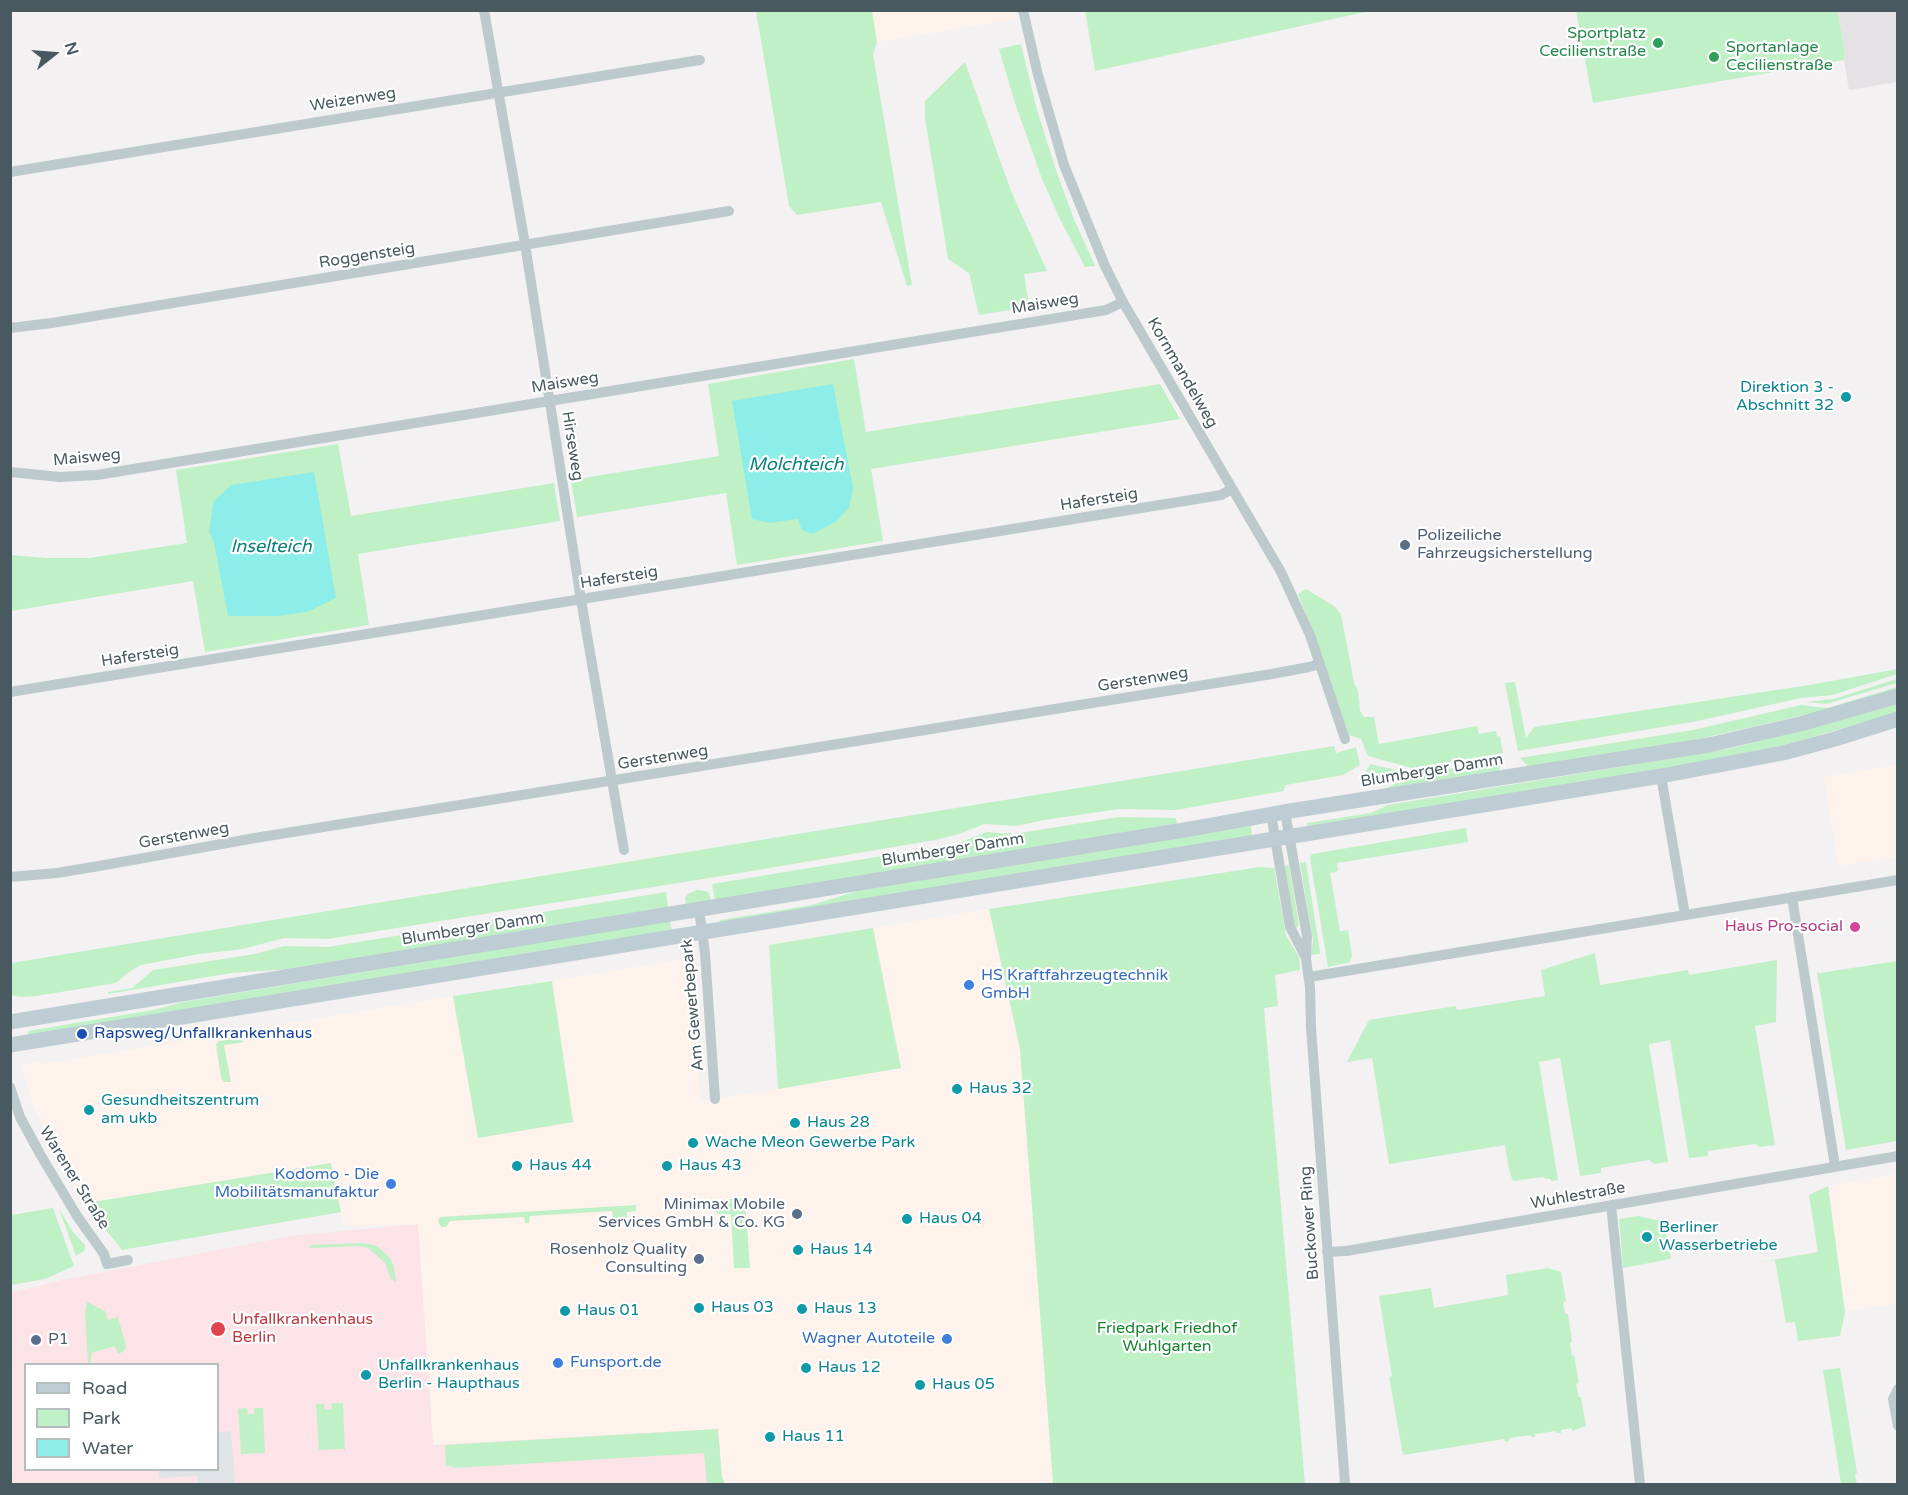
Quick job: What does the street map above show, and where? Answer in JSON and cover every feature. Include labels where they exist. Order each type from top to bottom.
[{"type":"main road","name":"Blumberger Damm","points":[[10,1023],[1278,813],[1709,745],[1804,723],[1898,696]]},
{"type":"main road","points":[[10,1045],[1661,776],[1783,753],[1898,719]]},
{"type":"street","name":"Hirseweg","points":[[484,10],[525,244],[581,600],[624,850]]},
{"type":"street","name":"Kornmandelweg","points":[[1023,10],[1038,75],[1064,165],[1091,235],[1123,302],[1281,572],[1310,635],[1345,739]]},
{"type":"street","name":"Weizenweg","points":[[10,172],[700,60]]},
{"type":"street","name":"Roggensteig","points":[[10,328],[52,323],[729,211]]},
{"type":"street","name":"Maisweg","points":[[10,472],[60,477],[97,475],[1106,310],[1123,302]]},
{"type":"street","name":"Hafersteig","points":[[10,692],[1209,497],[1221,495],[1232,489]]},
{"type":"street","name":"Gerstenweg","points":[[10,877],[76,870],[255,838],[1310,668],[1320,663]]},
{"type":"street","points":[[1661,776],[1685,915]]},
{"type":"street","name":"Buckower Ring","points":[[1278,813],[1290,927],[1306,958],[1309,977],[1345,1485]]},
{"type":"street","points":[[1309,977],[1898,880]]},
{"type":"street","points":[[1792,897],[1835,1166]]},
{"type":"street","name":"Am Gewerbepark","points":[[699,910],[703,933],[715,1099]]},
{"type":"street","name":"Warener Straße","points":[[10,1087],[20,1117],[40,1154],[108,1263],[128,1260]]},
{"type":"street","name":"Wuhlestraße","points":[[1327,1252],[1346,1251],[1898,1156]]},
{"type":"street","points":[[1611,1205],[1640,1485]]},
{"type":"street","points":[[1898,1389],[1893,1400],[1898,1426]]},
{"type":"shaded area","points":[[872,11],[1014,11],[1016,19],[877,42]]},
{"type":"shaded area","points":[[1838,11],[1897,11],[1897,82],[1849,90]]},
{"type":"shaded area","points":[[1897,765],[1897,857],[1838,866],[1824,777]]},
{"type":"shaded area","points":[[989,909],[1020,1049],[1053,1484],[725,1484],[722,1477],[717,1429],[433,1445],[418,1225],[344,1226],[331,1163],[87,1203],[33,1106],[21,1065],[38,1062],[44,1064],[453,996],[478,1138],[573,1122],[552,981],[691,958],[700,1101],[715,1099],[901,1068],[873,928]]},
{"type":"shaded area","points":[[1897,1174],[1897,1303],[1845,1312],[1828,1186]]},
{"type":"shaded area","name":"Unfallkrankenhaus Berlin","points":[[418,1224],[433,1445],[718,1429],[722,1477],[725,1484],[11,1484],[10,1293],[62,1280],[291,1236]]},
{"type":"shaded area","points":[[231,1431],[235,1484],[198,1484],[197,1476],[159,1478],[159,1471],[219,1471],[219,1432]]},
{"type":"green space","points":[[1085,10],[1370,10],[1370,11],[1095,71]]},
{"type":"green space","points":[[756,11],[872,11],[877,42],[873,54],[912,285],[907,286],[881,202],[797,215],[789,206]]},
{"type":"green space","name":"Sportanlage Cecilienstraße","points":[[1576,11],[1838,11],[1845,53],[1844,60],[1593,103]]},
{"type":"green space","points":[[1021,44],[1037,110],[1057,173],[1095,266],[1085,267],[1059,217],[1042,179],[1015,103],[999,49]]},
{"type":"green space","points":[[965,62],[1011,191],[1047,271],[1024,274],[1029,307],[979,315],[969,273],[948,259],[925,118],[925,101]]},
{"type":"green space","points":[[854,359],[866,432],[1160,384],[1180,419],[871,469],[883,541],[737,565],[726,493],[577,517],[571,480],[719,456],[708,384]]},
{"type":"green space","points":[[338,444],[351,516],[554,483],[560,521],[358,554],[369,625],[205,652],[193,581],[11,611],[11,555],[89,558],[187,543],[176,470]]},
{"type":"green space","points":[[1306,589],[1334,606],[1341,614],[1354,683],[1358,690],[1360,711],[1364,717],[1374,717],[1379,744],[1477,726],[1479,734],[1496,731],[1497,737],[1500,736],[1503,753],[1412,768],[1368,756],[1361,739],[1349,735],[1298,594]]},
{"type":"green space","points":[[1898,669],[1897,674],[1833,695],[1801,698],[1698,721],[1518,751],[1505,683],[1515,682],[1526,738],[1534,727]]},
{"type":"green space","points":[[1897,679],[1897,683],[1826,704],[1806,702],[1833,699]]},
{"type":"green space","points":[[1897,687],[1897,689],[1822,711],[1695,740],[1529,767],[1520,758],[1693,730],[1801,705],[1827,708]]},
{"type":"green space","points":[[1897,703],[1897,713],[1781,746],[1703,762],[1308,826],[1307,823],[1371,813],[1388,805],[1728,749]]},
{"type":"green space","points":[[1334,746],[1336,753],[1356,747],[1360,765],[1343,775],[1286,785],[1283,791],[1176,810],[1119,809],[1016,826],[984,824],[935,840],[734,874],[328,939],[284,938],[243,949],[199,954],[141,965],[116,983],[36,996],[11,995],[11,963]]},
{"type":"green space","points":[[1504,760],[1498,772],[1385,789],[1412,775]]},
{"type":"green space","points":[[1370,764],[1400,771],[1400,772],[1361,781]]},
{"type":"green space","points":[[1119,817],[1176,818],[1177,824],[715,900],[712,884],[956,844],[987,832],[1014,834]]},
{"type":"green space","points":[[1251,826],[1252,837],[719,922],[812,905],[857,891]]},
{"type":"green space","points":[[1466,828],[1468,842],[1337,863],[1338,871],[1330,873],[1340,931],[1348,930],[1352,956],[1350,962],[1328,967],[1310,858],[1312,854]]},
{"type":"green space","points":[[1306,862],[1320,952],[1320,954],[1311,955],[1313,941],[1300,863]]},
{"type":"green space","points":[[1289,865],[1299,925],[1297,928],[1295,928],[1284,866]]},
{"type":"green space","name":"Friedpark Friedhof Wuhlgarten","points":[[1260,867],[1274,868],[1286,935],[1299,957],[1300,970],[1275,975],[1278,1006],[1264,1008],[1305,1484],[1053,1484],[1020,1049],[989,909]]},
{"type":"green space","points":[[697,890],[709,893],[711,900],[686,904],[685,898],[688,894]]},
{"type":"green space","points":[[666,892],[668,907],[292,969],[231,973],[108,994],[108,992],[132,988],[153,970],[255,954],[284,946],[328,947]]},
{"type":"green space","points":[[670,921],[672,931],[29,1036],[28,1031],[153,1010],[183,1002]]},
{"type":"green space","points":[[873,928],[901,1068],[778,1089],[769,945]]},
{"type":"green space","points":[[1595,953],[1600,985],[1688,970],[1689,975],[1777,960],[1776,1022],[1755,1026],[1775,1145],[1760,1147],[1755,1144],[1708,1151],[1708,1156],[1689,1158],[1670,1040],[1649,1044],[1668,1162],[1654,1164],[1649,1160],[1601,1168],[1601,1173],[1580,1176],[1560,1058],[1539,1062],[1558,1180],[1551,1181],[1543,1177],[1513,1181],[1505,1145],[1389,1164],[1372,1058],[1347,1062],[1369,1020],[1456,1006],[1457,1010],[1545,996],[1541,970]]},
{"type":"green space","points":[[1897,961],[1897,1141],[1846,1150],[1817,972]]},
{"type":"green space","points":[[552,981],[573,1122],[478,1138],[453,996]]},
{"type":"green space","points":[[239,1038],[244,1042],[224,1045],[231,1082],[224,1082],[221,1078],[216,1044],[219,1041]]},
{"type":"green space","points":[[331,1163],[341,1212],[122,1250],[87,1203]]},
{"type":"green space","points":[[1828,1186],[1845,1312],[1840,1336],[1798,1341],[1795,1322],[1786,1323],[1775,1260],[1755,1263],[1818,1252],[1809,1195]]},
{"type":"green space","points":[[745,1198],[750,1268],[734,1268],[731,1214],[717,1214],[716,1200]]},
{"type":"green space","points":[[636,1205],[636,1211],[627,1212],[627,1218],[613,1219],[612,1211],[530,1216],[529,1223],[525,1223],[524,1217],[450,1221],[446,1227],[441,1227],[438,1221],[440,1217]]},
{"type":"green space","points":[[53,1208],[74,1266],[45,1279],[11,1285],[11,1215]]},
{"type":"green space","points":[[59,1209],[73,1232],[85,1245],[85,1250],[76,1256]]},
{"type":"green space","points":[[1638,1216],[1656,1220],[1664,1218],[1671,1259],[1623,1268],[1619,1219]]},
{"type":"green space","points":[[363,1243],[377,1246],[390,1258],[396,1282],[391,1279],[385,1263],[368,1248],[360,1246],[310,1248],[309,1245]]},
{"type":"green space","points":[[1548,1268],[1561,1272],[1566,1301],[1563,1302],[1565,1314],[1568,1314],[1572,1356],[1574,1355],[1579,1383],[1576,1384],[1579,1397],[1581,1397],[1586,1426],[1572,1431],[1572,1428],[1561,1430],[1561,1433],[1556,1431],[1535,1434],[1535,1437],[1530,1435],[1509,1438],[1509,1441],[1505,1442],[1504,1439],[1403,1455],[1389,1377],[1392,1376],[1379,1296],[1431,1288],[1434,1308],[1508,1295],[1506,1275]]},
{"type":"green space","points":[[87,1302],[105,1311],[108,1320],[118,1317],[126,1346],[124,1351],[118,1354],[115,1346],[91,1353],[91,1363],[88,1363],[85,1312]]},
{"type":"green space","points":[[1840,1368],[1857,1484],[1841,1484],[1823,1370]]},
{"type":"green space","points":[[331,1403],[343,1403],[345,1451],[343,1449],[319,1450],[316,1404],[324,1404],[325,1410],[332,1409]]},
{"type":"green space","points":[[247,1408],[248,1414],[254,1414],[254,1408],[263,1408],[265,1453],[241,1454],[238,1409]]},
{"type":"green space","points":[[718,1429],[722,1477],[725,1484],[707,1484],[704,1453],[455,1468],[446,1465],[445,1445]]},
{"type":"water","name":"Molchteich","points":[[833,384],[853,488],[849,508],[835,522],[813,534],[802,530],[798,519],[769,523],[752,519],[732,401]]},
{"type":"water","name":"Inselteich","points":[[314,472],[336,598],[307,612],[278,616],[228,616],[214,543],[209,532],[213,502],[231,485]]},
{"type":"place","name":"Sportplatz Cecilienstraße","points":[[1658,43]]},
{"type":"place","name":"Sportanlage Cecilienstraße","points":[[1714,57]]},
{"type":"place","name":"Direktion 3 - Abschnitt 32","points":[[1846,397]]},
{"type":"place","name":"Polizeiliche Fahrzeugsicherstellung","points":[[1405,545]]},
{"type":"place","name":"Haus Pro-social","points":[[1855,927]]},
{"type":"place","name":"HS Kraftfahrzeugtechnik GmbH","points":[[969,985]]},
{"type":"place","name":"Rapsweg/Unfallkrankenhaus","points":[[82,1034]]},
{"type":"place","name":"Haus 32","points":[[957,1089]]},
{"type":"place","name":"Gesundheitszentrum am ukb","points":[[89,1110]]},
{"type":"place","name":"Haus 28","points":[[795,1123]]},
{"type":"place","name":"Wache Meon Gewerbe Park","points":[[693,1143]]},
{"type":"place","name":"Haus 44","points":[[517,1166]]},
{"type":"place","name":"Haus 43","points":[[667,1166]]},
{"type":"place","name":"Kodomo - Die Mobilitätsmanufaktur","points":[[391,1184]]},
{"type":"place","name":"Minimax Mobile Services GmbH & Co. KG","points":[[797,1214]]},
{"type":"place","name":"Haus 04","points":[[907,1219]]},
{"type":"place","name":"Berliner Wasserbetriebe","points":[[1647,1237]]},
{"type":"place","name":"Haus 14","points":[[798,1250]]},
{"type":"place","name":"Rosenholz Quality Consulting","points":[[699,1259]]},
{"type":"place","name":"Haus 03","points":[[699,1308]]},
{"type":"place","name":"Haus 13","points":[[802,1309]]},
{"type":"place","name":"Haus 01","points":[[565,1311]]},
{"type":"place","name":"Unfallkrankenhaus Berlin","points":[[218,1329]]},
{"type":"place","name":"Wagner Autoteile","points":[[947,1339]]},
{"type":"place","name":"P1","points":[[36,1340]]},
{"type":"place","name":"Funsport.de","points":[[558,1363]]},
{"type":"place","name":"Haus 12","points":[[806,1368]]},
{"type":"place","name":"Unfallkrankenhaus Berlin - Haupthaus","points":[[366,1375]]},
{"type":"place","name":"Haus 05","points":[[920,1385]]},
{"type":"place","name":"Haus 11","points":[[770,1437]]}]
